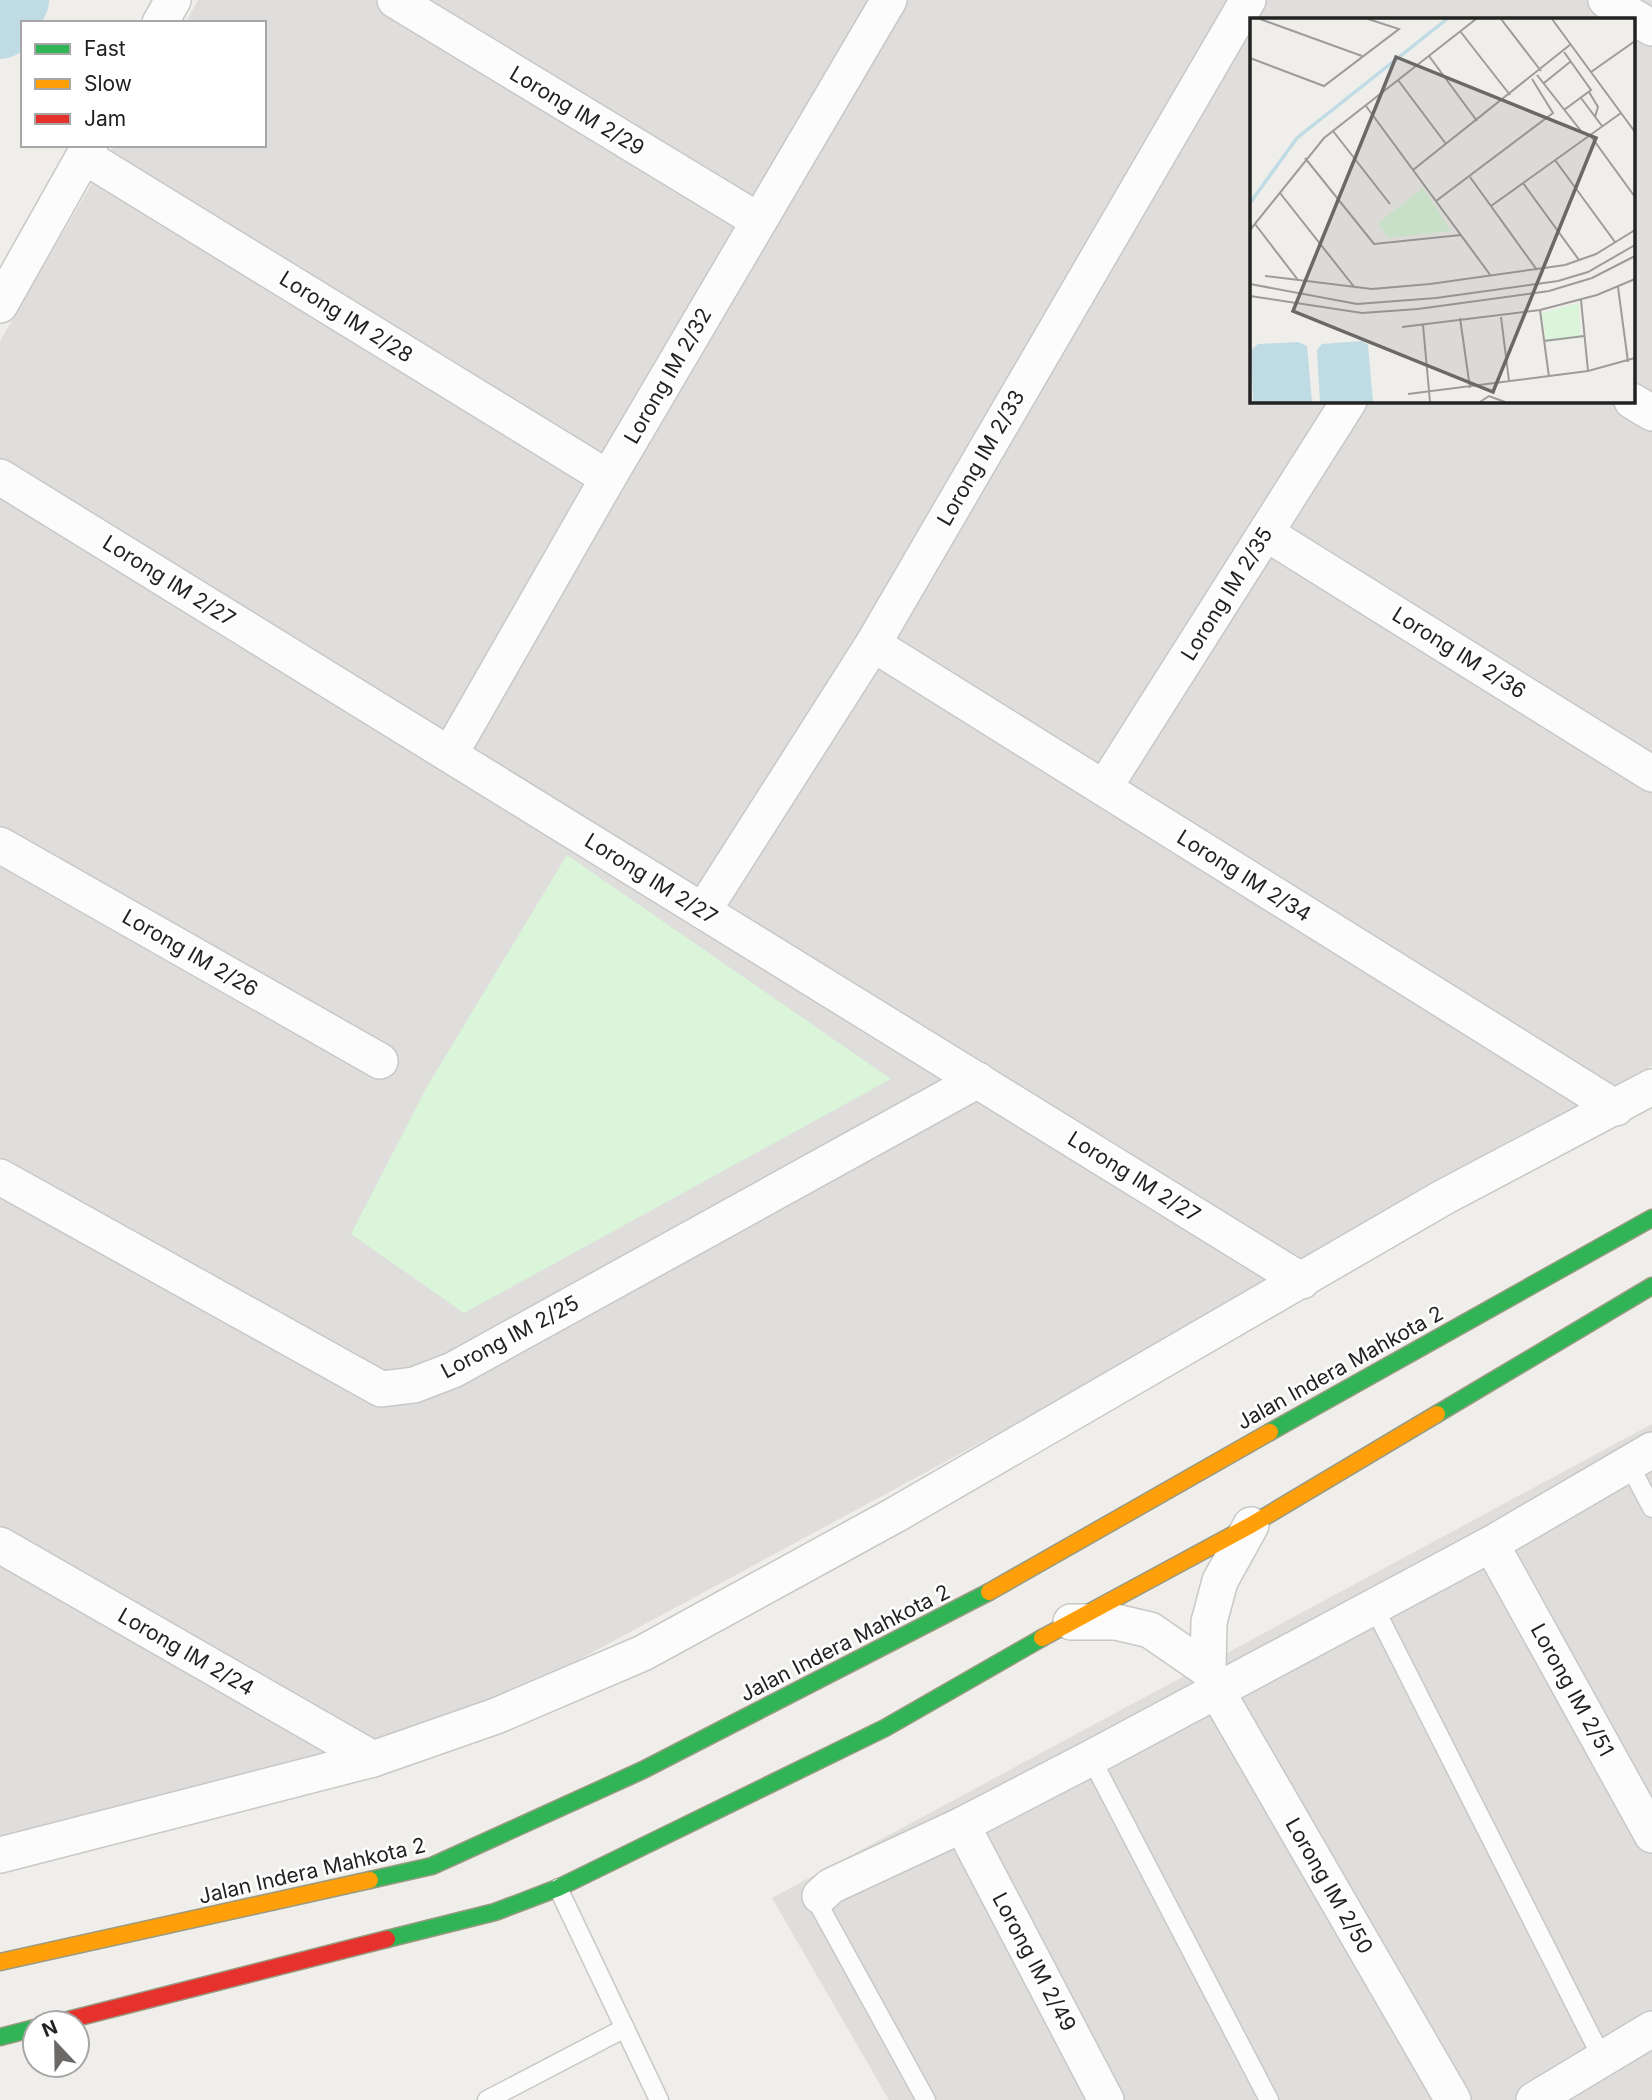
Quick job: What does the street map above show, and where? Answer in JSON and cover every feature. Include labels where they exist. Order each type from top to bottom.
[{"type":"street","points":[[161,21],[173,0]]},
{"type":"street","name":"Lorong IM 2/29","points":[[396,0],[759,221]]},
{"type":"street","name":"Lorong IM 2/32","points":[[450,754],[608,478],[889,0]]},
{"type":"street","name":"Lorong IM 2/33","points":[[703,911],[873,643],[1248,0]]},
{"type":"street","points":[[1592,18],[1604,0],[1634,18]]},
{"type":"street","points":[[1634,18],[1652,29]]},
{"type":"street","points":[[0,305],[87,150]]},
{"type":"street","name":"Lorong IM 2/28","points":[[87,150],[608,478]]},
{"type":"street","name":"Lorong IM 2/35","points":[[1104,788],[1348,402]]},
{"type":"street","points":[[1634,402],[1652,414]]},
{"type":"street","name":"Lorong IM 2/27","points":[[0,477],[1303,1281]]},
{"type":"street","name":"Lorong IM 2/36","points":[[1266,533],[1652,774]]},
{"type":"street","name":"Lorong IM 2/34","points":[[873,643],[1616,1108]]},
{"type":"street","name":"Lorong IM 2/26","points":[[0,845],[380,1061]]},
{"type":"street","name":"Lorong IM 2/25","points":[[0,1177],[381,1389],[414,1385],[453,1370],[978,1080]]},
{"type":"street","points":[[0,1855],[373,1759],[496,1716],[643,1653],[895,1515],[1444,1197],[1652,1087]]},
{"type":"street","name":"Jalan Indera Mahkota 2","points":[[0,1962],[432,1866],[643,1770],[979,1597],[1376,1371],[1652,1218]]},
{"type":"street","points":[[91,2014],[495,1912],[558,1888],[885,1728],[1071,1622],[1251,1525],[1652,1286]]},
{"type":"street","points":[[820,1896],[831,1886],[962,1825],[1091,1758],[1213,1680],[1374,1607],[1491,1544],[1640,1457]]},
{"type":"street","points":[[1213,1680],[1209,1622],[1213,1600],[1220,1581],[1251,1525]]},
{"type":"street","name":"Lorong IM 2/51","points":[[1491,1544],[1652,1835]]},
{"type":"street","name":"Lorong IM 2/24","points":[[0,1545],[373,1759]]},
{"type":"street","points":[[1071,1622],[1116,1622],[1150,1630],[1213,1680]]},
{"type":"street","name":"Lorong IM 2/50","points":[[1213,1680],[1453,2100]]},
{"type":"street","name":"Lorong IM 2/49","points":[[962,1825],[1106,2100]]},
{"type":"street","points":[[1534,2100],[1652,2029]]},
{"type":"street","points":[[0,2037],[21,2032]]},
{"type":"lane","points":[[1640,1457],[1652,1508]]},
{"type":"lane","points":[[1374,1607],[1602,2058]]},
{"type":"lane","points":[[1091,1758],[1269,2100]]},
{"type":"lane","points":[[558,1888],[659,2100]]},
{"type":"lane","points":[[820,1896],[821,1909],[926,2100]]},
{"type":"lane","points":[[487,2100],[625,2028]]},
{"type":"shaded area","points":[[198,0],[1652,0],[1652,1066],[1289,1276],[482,1712],[0,1846],[0,341],[113,147],[266,147],[266,21],[186,21]]},
{"type":"shaded area","points":[[1652,1424],[1652,2100],[889,2100],[772,1898]]},
{"type":"green space","points":[[567,855],[891,1079],[464,1313],[351,1234],[428,1085]]},
{"type":"waterway","points":[[0,24],[14,0]]},
{"type":"traffic: fast","points":[[1270,1432],[1652,1218]]},
{"type":"traffic: fast","points":[[1437,1414],[1652,1286]]},
{"type":"traffic: fast","points":[[370,1880],[432,1866],[643,1770],[989,1592]]},
{"type":"traffic: fast","points":[[387,1939],[495,1912],[558,1888],[885,1728],[1042,1638]]},
{"type":"traffic: fast","points":[[0,2037],[21,2032]]},
{"type":"traffic: slow","points":[[1042,1638],[1251,1525],[1437,1414]]},
{"type":"traffic: slow","points":[[989,1592],[1270,1432]]},
{"type":"traffic: slow","points":[[0,1962],[370,1880]]},
{"type":"traffic: jam","points":[[91,2014],[387,1939]]}]
